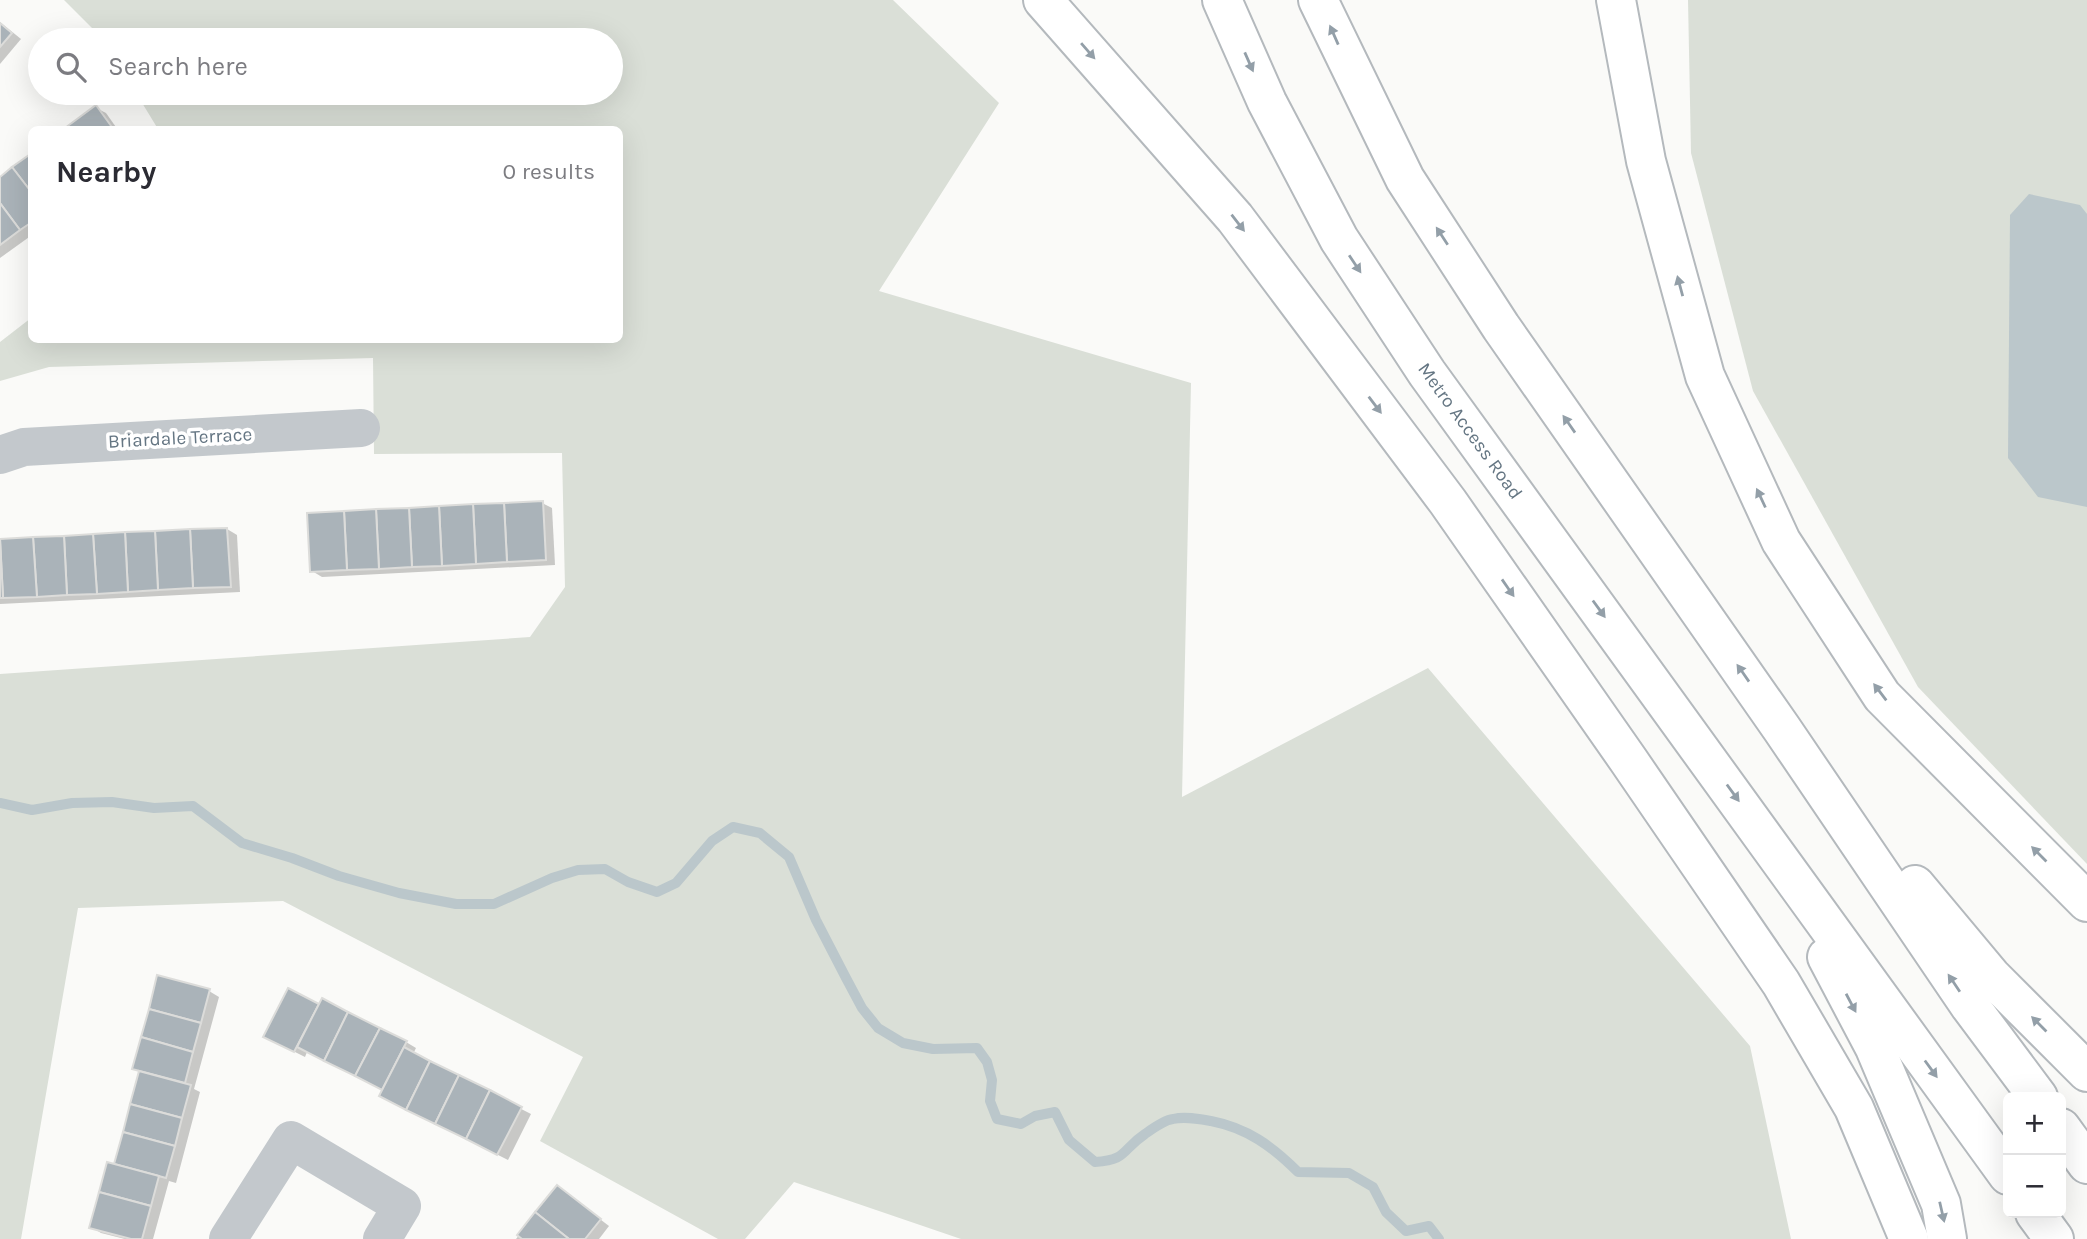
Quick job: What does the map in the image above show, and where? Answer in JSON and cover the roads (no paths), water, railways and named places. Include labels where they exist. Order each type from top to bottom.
[{"type":"highway","points":[[1043,0],[1235,218],[1448,502],[1613,738],[1781,983],[1854,1108],[1909,1239]]},
{"type":"highway","name":"Metro Access Road","points":[[1222,0],[1267,102],[1339,239],[1427,373],[1763,834]]},
{"type":"highway","points":[[1318,0],[1405,179],[1509,338],[1782,729],[1970,1006],[2034,1092]]},
{"type":"highway","points":[[1616,0],[1646,161],[1705,376],[1781,541],[1882,696],[2087,902]]},
{"type":"highway","points":[[1782,729],[1991,976],[2087,1072]]},
{"type":"highway","points":[[1763,834],[2003,1168]]},
{"type":"highway","points":[[1763,834],[1875,1048],[1941,1205],[1947,1239]]},
{"type":"highway","points":[[2066,1135],[2087,1164]]},
{"type":"highway","points":[[2039,1218],[2054,1239]]},
{"type":"street","name":"Briardale Terrace","points":[[0,455],[24,447],[361,428]]},
{"type":"street","points":[[228,1239],[291,1140],[402,1206],[383,1239]]},
{"type":"waterway","points":[[0,803],[32,810],[72,803],[112,802],[154,808],[193,806],[242,843],[339,876],[399,893],[456,904],[494,904],[552,878],[578,870],[605,869],[628,882],[657,892],[676,883],[712,841],[733,827],[760,833],[789,857],[816,920],[846,978],[862,1008],[878,1028],[903,1043],[933,1049],[977,1048],[987,1062],[992,1080],[990,1101],[997,1119],[1021,1124],[1035,1116],[1055,1112],[1069,1140],[1095,1162],[1119,1156],[1145,1134],[1170,1120],[1192,1118],[1224,1124],[1258,1139],[1298,1172],[1349,1173],[1373,1187],[1386,1212],[1406,1231],[1429,1226],[1439,1239]]}]
